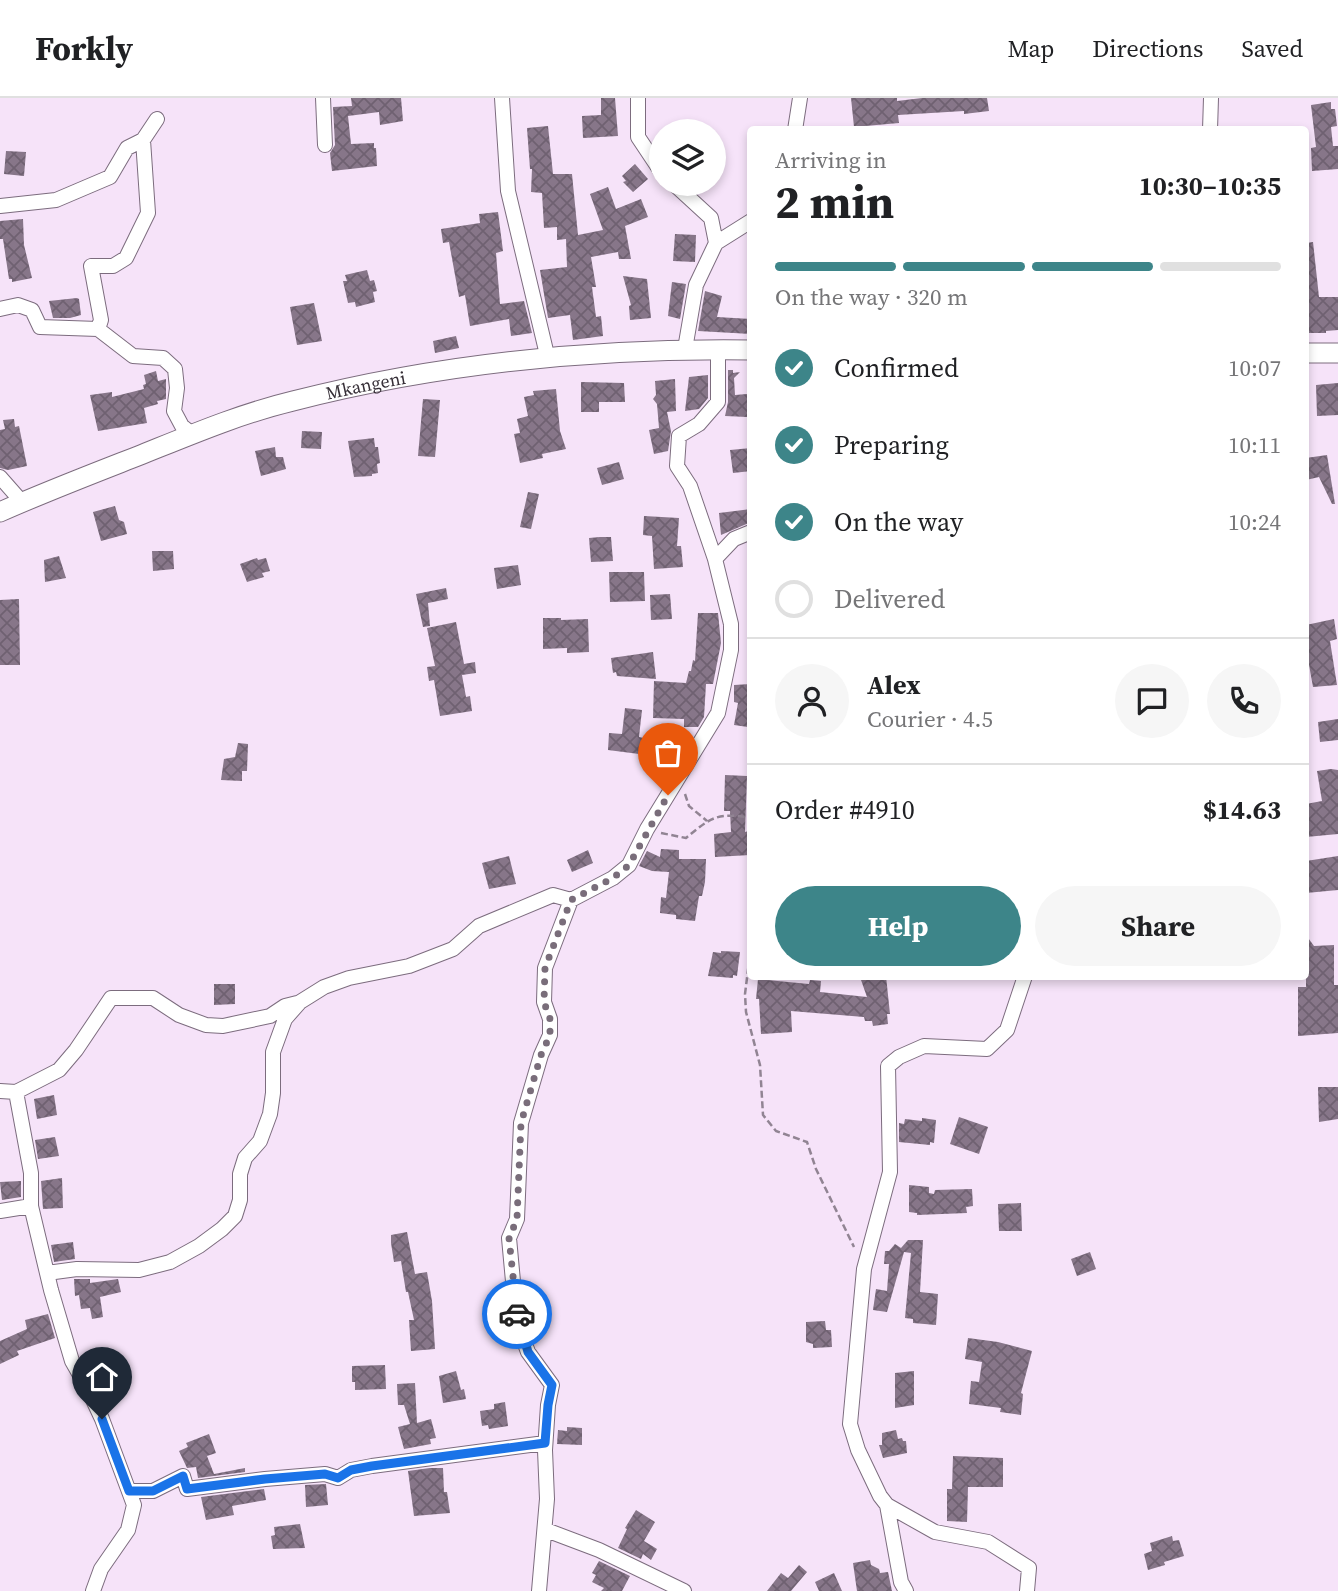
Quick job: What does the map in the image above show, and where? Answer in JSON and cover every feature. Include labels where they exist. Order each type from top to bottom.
[{"type":"street","points":[[323,98],[325,145]]},
{"type":"street","points":[[502,98],[508,191],[548,359]]},
{"type":"street","points":[[638,98],[638,136],[649,153]]},
{"type":"street","points":[[796,126],[800,98]]},
{"type":"street","points":[[1210,126],[1211,98]]},
{"type":"street","points":[[0,206],[56,200],[110,177],[127,148],[144,139],[157,119]]},
{"type":"street","points":[[97,329],[100,320],[91,266],[113,266],[126,258],[148,213],[144,139]]},
{"type":"street","points":[[687,196],[711,218],[716,243]]},
{"type":"street","points":[[685,349],[696,285],[716,243],[747,224]]},
{"type":"street","points":[[0,309],[18,305],[32,310],[40,327],[97,329],[133,356],[163,358],[175,369],[177,388],[174,411],[192,435]]},
{"type":"street","name":"Mkangeni","points":[[0,512],[192,435],[291,401],[410,375],[548,359],[685,349],[747,349]]},
{"type":"street","points":[[539,1591],[546,1530],[545,1443],[552,1385],[528,1352],[515,1303],[509,1238],[517,1219],[521,1123],[541,1055],[550,1035],[550,1019],[544,1002],[545,968],[571,900],[613,878],[629,865],[647,829],[718,713],[731,650],[731,624],[715,559],[690,486],[677,466],[679,436],[699,424],[718,402],[718,349]]},
{"type":"street","points":[[1309,353],[1338,353]]},
{"type":"street","points":[[0,477],[22,502]]},
{"type":"street","points":[[715,559],[734,538],[747,533]]},
{"type":"street","points":[[0,1091],[16,1092],[59,1070],[111,998],[153,998],[179,1015],[206,1025],[223,1026],[270,1016],[285,1006],[300,1002],[349,978],[409,966],[453,949],[479,926],[540,900],[553,895],[571,900]]},
{"type":"street","points":[[1024,980],[1007,1030],[987,1049],[924,1046],[899,1057],[888,1066],[890,1172],[864,1269],[850,1424],[858,1450],[880,1496],[887,1504],[934,1532],[988,1542],[1028,1568],[1027,1591]]},
{"type":"street","points":[[47,1273],[77,1269],[139,1270],[170,1262],[199,1246],[235,1216],[240,1200],[240,1174],[245,1158],[260,1141],[270,1114],[273,1052],[285,1019],[300,1002]]},
{"type":"street","points":[[16,1092],[31,1173],[31,1206],[72,1362],[102,1419],[134,1505],[128,1530],[101,1569],[93,1591]]},
{"type":"street","points":[[0,1211],[31,1206]]},
{"type":"street","points":[[129,1491],[153,1491],[183,1476],[187,1489],[325,1474],[338,1478],[351,1470],[372,1466],[545,1443]]},
{"type":"street","points":[[887,1504],[901,1583],[906,1591]]},
{"type":"street","points":[[546,1530],[599,1550],[684,1591]]},
{"type":"path","points":[[678,778],[689,806],[707,821]]},
{"type":"path","points":[[647,829],[686,838],[707,821],[731,814],[747,817]]},
{"type":"path","points":[[747,978],[746,1012],[760,1065],[763,1115],[776,1131],[807,1142],[816,1169],[864,1269]]},
{"type":"building","points":[[351,98],[401,98],[403,121],[380,125],[379,112],[348,116],[351,144],[374,143],[377,166],[332,171],[330,153],[335,145],[333,107],[352,106]]},
{"type":"building","points":[[601,98],[615,98],[618,136],[583,138],[582,116],[601,115]]},
{"type":"building","points":[[851,98],[897,98],[897,101],[922,98],[987,98],[989,111],[898,115],[899,123],[854,126]]},
{"type":"building","points":[[1331,102],[1331,109],[1335,109],[1337,126],[1331,127],[1333,146],[1338,146],[1338,169],[1312,171],[1311,148],[1316,147],[1311,105]]},
{"type":"building","points":[[548,126],[553,174],[572,174],[578,235],[603,230],[590,194],[608,187],[616,209],[641,199],[648,217],[625,226],[631,259],[619,259],[618,252],[591,257],[596,287],[592,287],[596,317],[601,316],[603,336],[573,340],[570,315],[548,318],[540,270],[567,267],[566,239],[557,240],[557,227],[544,228],[542,193],[531,192],[532,169],[527,128]]},
{"type":"building","points":[[6,151],[26,152],[24,176],[4,174]]},
{"type":"building","points":[[635,164],[648,179],[633,192],[623,182],[626,181],[622,176]]},
{"type":"building","points":[[498,212],[503,251],[496,253],[500,304],[524,301],[532,333],[511,336],[509,319],[470,326],[465,295],[459,297],[449,242],[443,243],[441,229],[480,223],[479,214]]},
{"type":"building","points":[[23,219],[24,245],[32,278],[12,282],[12,279],[9,279],[3,239],[0,239],[0,221]]},
{"type":"building","points":[[675,234],[696,235],[695,262],[673,261]]},
{"type":"building","points":[[1313,242],[1319,297],[1338,297],[1338,330],[1309,333],[1309,243]]},
{"type":"building","points":[[367,270],[377,291],[373,292],[375,302],[356,307],[355,302],[348,303],[343,281],[347,281],[345,275]]},
{"type":"building","points":[[623,276],[647,279],[651,318],[630,320],[631,305]]},
{"type":"building","points":[[672,282],[686,284],[680,319],[668,316]]},
{"type":"building","points":[[705,291],[722,296],[717,317],[747,319],[747,334],[698,331]]},
{"type":"building","points":[[77,298],[81,315],[53,318],[49,301]]},
{"type":"building","points":[[314,303],[322,341],[297,345],[290,307]]},
{"type":"building","points":[[456,336],[459,348],[435,353],[433,341]]},
{"type":"building","points":[[728,370],[733,370],[733,373],[740,372],[734,378],[735,395],[747,394],[747,417],[725,416]]},
{"type":"building","points":[[156,371],[158,381],[166,379],[166,399],[144,408],[147,423],[98,431],[90,395],[112,392],[112,397],[144,389],[144,375]]},
{"type":"building","points":[[708,375],[708,398],[699,409],[685,411],[689,377]]},
{"type":"building","points":[[675,379],[676,411],[667,412],[671,431],[668,451],[654,454],[649,430],[659,428],[657,404],[653,399],[656,395],[655,381]]},
{"type":"building","points":[[581,382],[624,383],[625,402],[599,402],[599,412],[581,412]]},
{"type":"building","points":[[1338,383],[1338,415],[1317,416],[1316,385]]},
{"type":"building","points":[[556,389],[560,431],[566,449],[542,454],[543,458],[520,463],[514,434],[520,433],[517,419],[528,416],[524,397],[534,395],[533,391]]},
{"type":"building","points":[[423,399],[440,400],[435,457],[418,456]]},
{"type":"building","points":[[14,419],[15,427],[19,426],[27,466],[8,470],[0,468],[0,430],[5,429],[3,420]]},
{"type":"building","points":[[302,431],[322,432],[321,449],[301,448]]},
{"type":"building","points":[[374,438],[380,463],[377,464],[378,473],[354,477],[348,441]]},
{"type":"building","points":[[275,447],[276,457],[283,457],[286,469],[261,476],[255,451]]},
{"type":"building","points":[[747,448],[747,471],[733,473],[730,450]]},
{"type":"building","points":[[1327,455],[1335,504],[1332,504],[1319,477],[1309,479],[1309,458]]},
{"type":"building","points":[[619,462],[624,479],[602,485],[597,468]]},
{"type":"building","points":[[528,492],[539,494],[531,529],[520,527]]},
{"type":"building","points":[[115,506],[127,534],[101,541],[93,512]]},
{"type":"building","points":[[747,510],[747,524],[721,535],[719,513]]},
{"type":"building","points":[[644,516],[679,518],[677,546],[681,546],[683,567],[654,569],[652,536],[643,535]]},
{"type":"building","points":[[611,537],[613,561],[591,562],[589,538]]},
{"type":"building","points":[[152,551],[173,551],[174,569],[153,571]]},
{"type":"building","points":[[59,556],[66,578],[45,582],[44,560]]},
{"type":"building","points":[[266,558],[270,571],[262,573],[264,577],[247,582],[240,564]]},
{"type":"building","points":[[518,565],[521,585],[497,589],[494,568]]},
{"type":"building","points":[[609,572],[644,572],[645,601],[610,602]]},
{"type":"building","points":[[446,588],[448,599],[428,603],[430,626],[423,627],[416,594]]},
{"type":"building","points":[[670,594],[672,619],[651,620],[650,595]]},
{"type":"building","points":[[19,599],[20,665],[0,665],[0,600]]},
{"type":"building","points":[[698,613],[718,613],[721,643],[713,684],[706,684],[704,717],[698,727],[684,727],[684,719],[653,718],[654,681],[686,683],[693,660],[695,661]]},
{"type":"building","points":[[543,618],[588,619],[589,652],[567,653],[567,648],[543,649]]},
{"type":"building","points":[[1334,619],[1337,639],[1330,641],[1337,685],[1313,687],[1309,665],[1309,624]]},
{"type":"building","points":[[456,622],[464,664],[475,662],[476,673],[462,675],[472,711],[440,716],[434,680],[429,681],[427,667],[435,666],[427,628]]},
{"type":"building","points":[[653,652],[656,679],[617,676],[616,672],[613,673],[611,658]]},
{"type":"building","points":[[747,684],[747,727],[734,725],[738,703],[734,702],[734,685]]},
{"type":"building","points":[[625,708],[642,710],[639,737],[644,738],[643,749],[639,749],[639,754],[608,750],[609,733],[622,734]]},
{"type":"building","points":[[1338,719],[1338,740],[1320,742],[1318,722]]},
{"type":"building","points":[[238,743],[248,744],[247,771],[242,771],[242,781],[221,780],[224,759],[235,757]]},
{"type":"building","points":[[1338,770],[1338,834],[1309,837],[1309,803],[1322,801],[1317,771]]},
{"type":"building","points":[[725,775],[747,776],[747,855],[715,857],[714,834],[731,832],[730,811],[724,811]]},
{"type":"building","points":[[661,849],[679,850],[679,859],[706,859],[705,882],[702,896],[699,896],[695,921],[676,919],[676,915],[660,913],[661,897],[666,898],[669,872],[652,871],[639,866],[647,851],[660,857]]},
{"type":"building","points":[[588,850],[593,863],[572,872],[567,860]]},
{"type":"building","points":[[509,856],[516,884],[489,889],[482,863]]},
{"type":"building","points":[[1338,856],[1338,890],[1309,893],[1309,861]]},
{"type":"building","points":[[1309,939],[1314,946],[1334,945],[1334,985],[1338,985],[1338,1033],[1298,1036],[1298,987],[1306,987],[1306,980],[1309,980]]},
{"type":"building","points":[[713,952],[740,952],[737,976],[708,976]]},
{"type":"building","points":[[758,980],[809,984],[810,980],[821,981],[820,992],[867,997],[861,980],[886,980],[890,1014],[887,1014],[888,1024],[873,1026],[872,1021],[865,1021],[864,1017],[791,1011],[792,1032],[761,1034],[759,999],[756,999]]},
{"type":"building","points":[[214,984],[235,984],[235,1004],[214,1005]]},
{"type":"building","points":[[1318,1087],[1338,1087],[1338,1119],[1319,1122]]},
{"type":"building","points":[[54,1095],[57,1115],[37,1119],[34,1099]]},
{"type":"building","points":[[959,1117],[988,1127],[979,1154],[950,1144]]},
{"type":"building","points":[[922,1118],[936,1120],[934,1143],[930,1142],[930,1145],[899,1142],[899,1123],[904,1124],[905,1119],[922,1121]]},
{"type":"building","points":[[55,1137],[59,1156],[38,1159],[35,1140]]},
{"type":"building","points":[[62,1178],[63,1208],[43,1209],[41,1181]]},
{"type":"building","points":[[21,1181],[21,1197],[2,1200],[0,1182]]},
{"type":"building","points":[[909,1185],[929,1187],[929,1193],[934,1194],[935,1190],[972,1189],[973,1206],[966,1207],[967,1213],[917,1215],[909,1212]]},
{"type":"building","points":[[1021,1203],[1022,1231],[999,1231],[998,1204]]},
{"type":"building","points":[[407,1232],[415,1274],[427,1272],[435,1349],[411,1351],[409,1320],[414,1320],[401,1261],[394,1262],[391,1243],[391,1235]]},
{"type":"building","points":[[908,1240],[923,1240],[920,1292],[938,1294],[936,1325],[913,1323],[913,1319],[905,1318],[911,1253],[904,1252],[887,1312],[873,1310],[876,1289],[887,1291],[889,1264],[884,1264],[885,1251],[889,1251],[895,1244],[901,1248]]},
{"type":"building","points":[[73,1242],[75,1259],[54,1262],[51,1245]]},
{"type":"building","points":[[1090,1252],[1096,1269],[1077,1276],[1071,1259]]},
{"type":"building","points":[[74,1279],[90,1279],[90,1283],[118,1279],[121,1292],[100,1297],[103,1317],[92,1319],[90,1308],[81,1309],[79,1295],[75,1296]]},
{"type":"building","points":[[48,1314],[55,1338],[17,1351],[19,1355],[0,1364],[0,1341],[27,1329],[25,1320]]},
{"type":"building","points":[[825,1321],[826,1330],[831,1330],[832,1347],[813,1348],[813,1344],[806,1342],[806,1322]]},
{"type":"building","points":[[968,1338],[1032,1351],[1021,1393],[1021,1415],[1000,1412],[1001,1408],[969,1404],[971,1381],[979,1382],[982,1362],[965,1359]]},
{"type":"building","points":[[385,1365],[386,1389],[355,1390],[352,1366]]},
{"type":"building","points":[[456,1371],[466,1399],[443,1403],[439,1376]]},
{"type":"building","points":[[914,1371],[914,1405],[895,1408],[895,1373]]},
{"type":"building","points":[[415,1383],[417,1423],[431,1419],[436,1438],[430,1439],[431,1444],[404,1449],[398,1427],[410,1424],[404,1405],[398,1405],[397,1384]]},
{"type":"building","points":[[505,1402],[508,1426],[489,1429],[488,1425],[482,1426],[480,1411],[494,1409],[494,1404]]},
{"type":"building","points":[[567,1427],[582,1428],[582,1445],[557,1444],[558,1430],[567,1431]]},
{"type":"building","points":[[896,1430],[898,1439],[906,1441],[907,1453],[883,1458],[879,1445],[882,1445],[882,1433]]},
{"type":"building","points":[[209,1434],[216,1453],[207,1456],[214,1474],[245,1468],[245,1472],[198,1478],[196,1467],[187,1468],[179,1451],[188,1447],[186,1443]]},
{"type":"building","points":[[953,1456],[1003,1458],[1003,1487],[968,1487],[967,1522],[947,1521],[947,1489],[952,1489]]},
{"type":"building","points":[[443,1468],[444,1492],[447,1492],[450,1513],[414,1516],[408,1471]]},
{"type":"building","points":[[326,1484],[328,1505],[306,1507],[305,1485]]},
{"type":"building","points":[[264,1489],[266,1500],[232,1506],[234,1515],[206,1520],[201,1497]]},
{"type":"building","points":[[636,1510],[655,1522],[644,1541],[657,1549],[651,1560],[643,1554],[641,1559],[618,1548],[627,1529],[625,1528]]},
{"type":"building","points":[[300,1524],[305,1548],[273,1549],[271,1536],[275,1535],[274,1527]]},
{"type":"building","points":[[1172,1536],[1173,1541],[1179,1540],[1184,1556],[1148,1570],[1144,1554],[1152,1551],[1150,1543]]},
{"type":"building","points":[[870,1560],[871,1565],[879,1569],[880,1573],[888,1572],[892,1591],[857,1591],[853,1563]]},
{"type":"building","points":[[599,1561],[630,1576],[622,1591],[601,1591],[604,1588],[592,1582],[596,1575],[592,1573]]},
{"type":"building","points":[[799,1565],[807,1572],[791,1591],[767,1591],[781,1573],[788,1578]]},
{"type":"building","points":[[834,1573],[842,1591],[819,1591],[815,1582]]},
{"type":"way so far","points":[[517,1314],[509,1238],[517,1219],[520,1193],[521,1123],[530,1088],[550,1035],[550,1019],[544,1002],[545,968],[571,900],[613,878],[629,865],[668,795]]},
{"type":"route","points":[[102,1419],[129,1491],[153,1491],[183,1476],[187,1489],[325,1474],[338,1478],[351,1470],[372,1466],[545,1443],[552,1385],[528,1352],[517,1314]]}]
